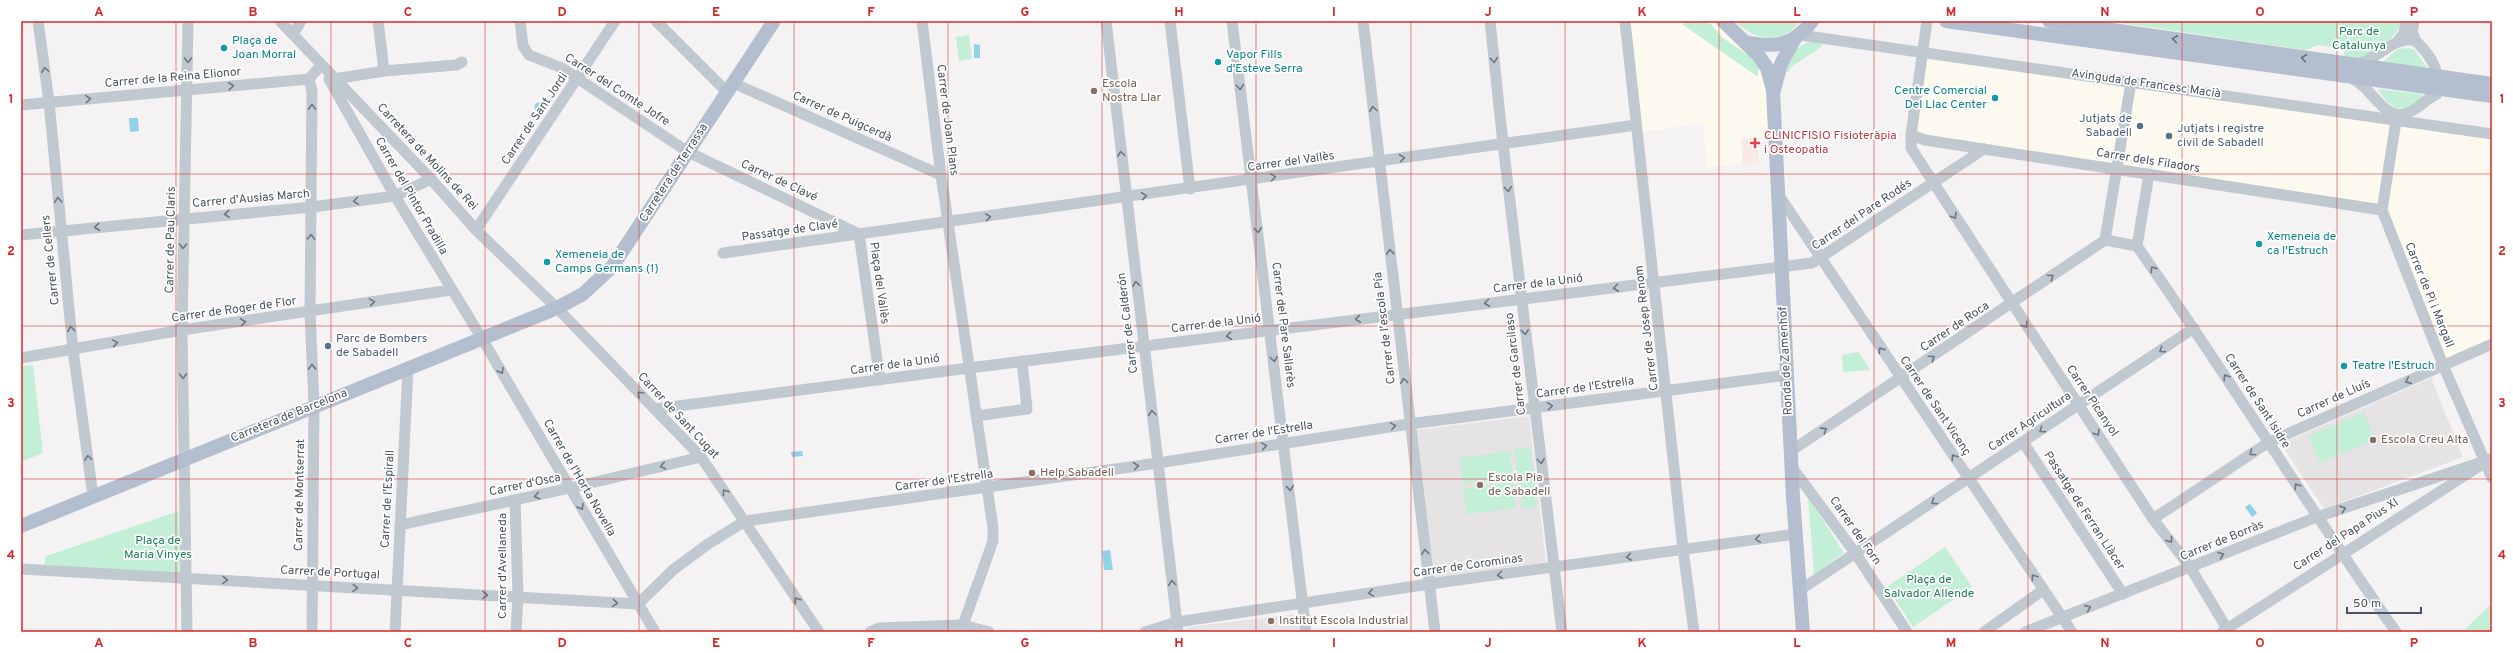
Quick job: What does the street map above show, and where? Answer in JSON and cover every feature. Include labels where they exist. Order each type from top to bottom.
[{"type":"main road","name":"Carretera de Terrassa","points":[[557,308],[583,294],[612,267],[774,21]]},
{"type":"main road","name":"Ronda de Zamenhof","points":[[1774,90],[1781,64],[1797,38],[1812,21]]},
{"type":"main road","name":"Avinguda de Francesc Macià","points":[[1946,21],[2350,71]]},
{"type":"main road","name":"Avinguda de Francesc Macià","points":[[2049,21],[2370,74],[2457,85],[2492,84]]},
{"type":"main road","name":"Ronda de Zamenhof","points":[[1722,22],[1746,42],[1759,56],[1767,68],[1774,90],[1791,466],[1803,632]]},
{"type":"main road","points":[[1746,42],[1767,45],[1797,38]]},
{"type":"main road","name":"Avinguda de Francesc Macià","points":[[2457,85],[2492,96]]},
{"type":"main road","name":"Carretera de Barcelona","points":[[21,526],[481,337],[557,308]]},
{"type":"street","name":"Carrer de Cellers","points":[[38,21],[49,102],[60,231],[73,350],[93,496]]},
{"type":"street","name":"Carrer de Pau Claris","points":[[187,632],[182,330],[188,90],[188,21]]},
{"type":"street","name":"Carretera de Molins de Rei","points":[[280,21],[431,179],[476,230],[557,308]]},
{"type":"street","points":[[293,34],[301,21]]},
{"type":"street","points":[[378,21],[384,71]]},
{"type":"street","name":"Carrer del Comte Jofre","points":[[520,21],[523,46],[529,55],[562,68],[688,152]]},
{"type":"street","name":"Carrer de Sant Jordi","points":[[476,230],[615,21]]},
{"type":"street","points":[[656,21],[730,88]]},
{"type":"street","name":"Carrer de Joan Plans","points":[[922,21],[941,175],[949,222]]},
{"type":"street","name":"Carrer de Calderón","points":[[1106,21],[1176,629]]},
{"type":"street","points":[[1170,21],[1190,189]]},
{"type":"street","name":"Carrer del Pare Sallarès","points":[[1232,21],[1306,632]]},
{"type":"street","name":"Carrer de l'escola Pía","points":[[1363,21],[1409,424],[1435,632]]},
{"type":"street","name":"Carrer de Garcilaso","points":[[1490,21],[1534,408],[1562,632]]},
{"type":"street","name":"Carrer de Josep Renom","points":[[1625,21],[1667,390],[1683,549],[1694,632]]},
{"type":"street","points":[[1927,21],[1911,135],[1911,148],[1933,183]]},
{"type":"street","points":[[2370,74],[2404,33],[2406,21]]},
{"type":"street","points":[[2414,21],[2412,32],[2435,82]]},
{"type":"street","name":"Avinguda de Francesc Macià","points":[[1797,38],[1923,52],[2396,118],[2492,134]]},
{"type":"street","points":[[2398,41],[2405,39],[2416,41]]},
{"type":"street","points":[[334,79],[384,71],[456,65],[462,62]]},
{"type":"street","points":[[309,79],[321,65]]},
{"type":"street","name":"Carrer del Pintor Pradilla","points":[[321,65],[395,196],[481,337]]},
{"type":"street","name":"Avinguda de Francesc Macià","points":[[2350,71],[2370,74],[2386,111],[2396,118]]},
{"type":"street","name":"Carrer de la Reina Elionor","points":[[21,105],[309,79]]},
{"type":"street","name":"Carrer de Montserrat","points":[[309,79],[312,91],[310,312],[314,406],[312,632]]},
{"type":"street","points":[[2132,82],[2105,240],[2137,246],[2149,174]]},
{"type":"street","name":"Avinguda de Francesc Macià","points":[[2396,118],[2406,114],[2435,82],[2457,85]]},
{"type":"street","name":"Carrer de Puigcerdà","points":[[730,88],[941,175]]},
{"type":"street","points":[[2382,210],[2396,118]]},
{"type":"street","name":"Carrer del Vallès","points":[[949,222],[1252,181],[1636,125]]},
{"type":"street","name":"Carrer dels Filadors","points":[[1911,135],[1925,140],[2382,210]]},
{"type":"street","name":"Carrer del Pare Rodés","points":[[1782,269],[1812,264],[1821,259],[1984,148]]},
{"type":"street","name":"Carrer de Clavé","points":[[688,152],[859,234]]},
{"type":"street","name":"Carrer d'Ausias March","points":[[21,235],[184,218],[312,207],[395,196],[431,179]]},
{"type":"street","name":"Carrer Picanyol","points":[[1933,183],[2011,304],[2079,404],[2154,519],[2190,567],[2226,631]]},
{"type":"street","name":"Carrer de Sant Vicenç","points":[[1778,194],[1900,379],[2072,632]]},
{"type":"street","name":"Carrer de Pi i Margall","points":[[2382,210],[2443,365],[2488,460],[2492,478]]},
{"type":"street","points":[[949,222],[987,488],[993,541],[963,625]]},
{"type":"street","name":"Plaça del Vallès","points":[[880,380],[859,234],[949,222]]},
{"type":"street","name":"Passatge de Clavé","points":[[723,253],[859,234]]},
{"type":"street","name":"Carrer de Roca","points":[[1791,452],[2105,240]]},
{"type":"street","name":"Carrer de Sant Isidre","points":[[2137,246],[2194,328],[2341,554],[2396,632]]},
{"type":"street","name":"Carrer de la Unió","points":[[655,409],[1397,314],[1782,269]]},
{"type":"street","name":"Carrer de Roger de Flor","points":[[21,358],[182,330],[451,290]]},
{"type":"street","name":"Carrer de Sant Cugat","points":[[557,308],[701,457],[819,632]]},
{"type":"street","name":"Carrer Agricultura","points":[[1800,590],[2194,328]]},
{"type":"street","name":"Carrer de l'Horta Novella","points":[[481,337],[655,632]]},
{"type":"street","name":"Carrer de Lluís","points":[[2154,519],[2268,442],[2492,344]]},
{"type":"street","points":[[976,416],[1027,409],[1022,361]]},
{"type":"street","name":"Carrer de l'Espirall","points":[[395,632],[408,368]]},
{"type":"street","name":"Carrer de l'Estrella","points":[[745,521],[987,488],[1409,424],[1787,375]]},
{"type":"street","name":"Passatge de Ferran Llàcer","points":[[2023,442],[2123,594]]},
{"type":"street","name":"Carrer d'Osca","points":[[400,525],[570,488],[701,457]]},
{"type":"street","name":"Carrer de Borràs","points":[[2025,632],[2317,517],[2488,460]]},
{"type":"street","name":"Carrer del Papa Pius XI","points":[[2226,631],[2341,554],[2488,460]]},
{"type":"street","name":"Carrer del Forn","points":[[1791,466],[1856,554],[1907,632]]},
{"type":"street","points":[[2431,479],[2437,489],[2435,493]]},
{"type":"street","name":"Carrer d'Avellaneda","points":[[515,500],[518,596],[516,632]]},
{"type":"street","points":[[638,604],[673,570],[708,544],[745,521]]},
{"type":"street","name":"Carrer de Corominas","points":[[1145,632],[1176,629],[1303,603],[1429,584],[1796,534]]},
{"type":"street","name":"Carrer de Portugal","points":[[21,569],[638,604]]},
{"type":"street","points":[[1984,632],[2043,590]]},
{"type":"street","points":[[870,632],[879,628],[963,625],[989,632]]},
{"type":"shaded area","points":[[1626,21],[1720,21],[1759,56],[1775,137],[1741,139],[1743,164],[1707,167],[1703,123],[1637,133]]},
{"type":"shaded area","points":[[1924,52],[2397,126],[2492,134],[2492,339],[2443,365],[2381,210],[1911,138]]},
{"type":"shaded area","points":[[1757,138],[1759,163],[1743,164],[1741,139]]},
{"type":"shaded area","name":"Escola Creu Alta","points":[[2431,378],[2463,457],[2324,509],[2281,444]]},
{"type":"shaded area","name":"Escola Pia de Sabadell","points":[[1529,416],[1546,562],[1434,578],[1416,430]]},
{"type":"shaded area","name":"Institut Escola Industrial","points":[[1298,614],[1301,632],[1188,632],[1187,627]]},
{"type":"green space","points":[[1683,21],[1710,23],[1723,38],[1754,59],[1758,65],[1758,77],[1683,25]]},
{"type":"green space","points":[[1735,21],[1800,21],[1793,29],[1785,34],[1768,38],[1751,33]]},
{"type":"green space","name":"Parc de Catalunya","points":[[2107,21],[2401,21],[2395,34],[2385,44],[2360,58],[2344,56],[2345,49],[2318,45],[2305,50]]},
{"type":"green space","points":[[969,35],[972,59],[959,61],[956,37]]},
{"type":"green space","points":[[1810,42],[1822,43],[1821,47],[1791,67],[1789,72],[1785,71],[1791,57],[1797,49],[1800,46]]},
{"type":"green space","points":[[2408,48],[2415,50],[2427,68],[2383,62],[2398,49]]},
{"type":"green space","points":[[2378,89],[2422,94],[2423,96],[2410,106],[2399,108],[2388,102]]},
{"type":"green space","points":[[1859,352],[1870,370],[1843,372],[1842,355]]},
{"type":"green space","points":[[33,365],[43,453],[21,462],[21,366]]},
{"type":"green space","points":[[2364,412],[2375,440],[2320,463],[2308,436]]},
{"type":"green space","points":[[1530,447],[1534,476],[1518,478],[1514,449]]},
{"type":"green space","points":[[1510,451],[1513,478],[1463,484],[1459,458]]},
{"type":"green space","points":[[1534,479],[1537,507],[1522,509],[1519,480]]},
{"type":"green space","points":[[1513,482],[1516,508],[1467,514],[1463,489]]},
{"type":"green space","points":[[1808,497],[1844,553],[1814,574]]},
{"type":"green space","name":"Plaça de Maria Vinyes","points":[[185,509],[186,576],[43,570],[46,556]]},
{"type":"green space","name":"Plaça de Salvador Allende","points":[[1945,547],[1972,587],[1913,627],[1887,587]]},
{"type":"green space","points":[[2492,603],[2492,632],[2462,632]]},
{"type":"water","points":[[974,44],[980,45],[980,58],[974,58]]},
{"type":"water","points":[[539,102],[544,107],[539,112],[534,107]]},
{"type":"water","points":[[129,118],[138,118],[139,131],[130,132]]},
{"type":"water","points":[[802,451],[803,456],[792,457],[791,452]]},
{"type":"water","points":[[2250,504],[2257,513],[2252,517],[2245,507]]},
{"type":"water","points":[[1110,550],[1113,570],[1104,570],[1102,551]]},
{"type":"place","name":"Plaça de Joan Morral","points":[[224,48]]},
{"type":"place","name":"Vapor Fills d'Esteve Serra","points":[[1218,62]]},
{"type":"place","name":"Escola Nostra Llar","points":[[1094,91]]},
{"type":"place","name":"Centre Comercial Del Llac Center","points":[[1995,98]]},
{"type":"place","name":"Jutjats de Sabadell","points":[[2140,126]]},
{"type":"place","name":"Jutjats i registre civil de Sabadell","points":[[2169,136]]},
{"type":"place","name":"CLINICFISIO Fisioteràpia i Osteopatia","points":[[1755,143]]},
{"type":"place","name":"Xemeneia de ca l'Estruch","points":[[2259,244]]},
{"type":"place","name":"Xemeneia de Camps Germans (1)","points":[[547,262]]},
{"type":"place","name":"Parc de Bombers de Sabadell","points":[[328,346]]},
{"type":"place","name":"Teatre l'Estruch","points":[[2344,366]]},
{"type":"place","name":"Escola Creu Alta","points":[[2373,440]]},
{"type":"place","name":"Help Sabadell","points":[[1032,473]]},
{"type":"place","name":"Escola Pia de Sabadell","points":[[1480,485]]},
{"type":"place","name":"Institut Escola Industrial","points":[[1271,621]]}]
